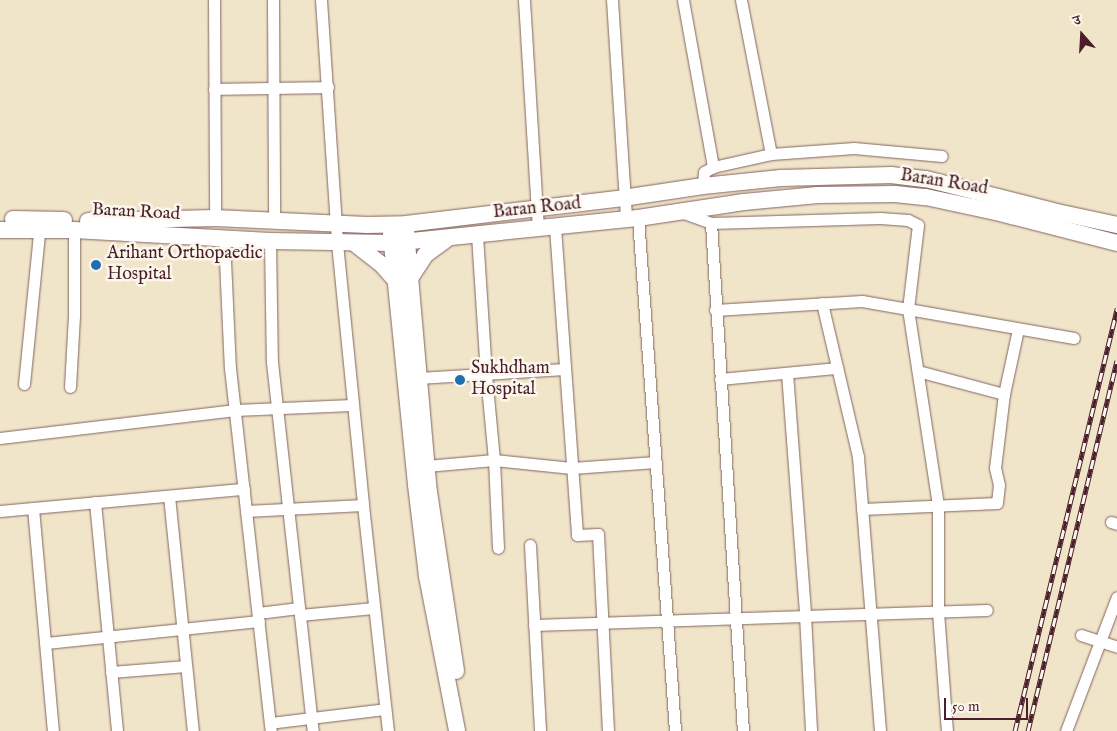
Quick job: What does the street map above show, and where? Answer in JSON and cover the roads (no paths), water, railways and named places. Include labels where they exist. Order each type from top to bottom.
[{"type":"main road","name":"Baran Road","points":[[0,230],[40,224],[87,221],[215,218],[336,224],[398,224],[781,178],[891,175],[926,179],[1117,225]]},
{"type":"main road","name":"Baran Road","points":[[0,219],[74,230],[270,241],[399,243],[632,219],[677,211],[818,195],[895,194],[935,199],[1117,243]]},
{"type":"main road","points":[[398,224],[416,485],[426,566],[456,731]]},
{"type":"main road","points":[[402,280],[425,255],[449,237]]},
{"type":"main road","points":[[354,243],[402,280],[418,378],[432,520],[467,731]]},
{"type":"street","points":[[214,0],[215,218]]},
{"type":"street","points":[[273,0],[274,221]]},
{"type":"street","points":[[321,0],[337,243],[352,405],[388,731]]},
{"type":"street","points":[[524,0],[538,229]]},
{"type":"street","points":[[612,0],[624,198],[632,219],[656,462],[675,731]]},
{"type":"street","points":[[683,0],[713,166]]},
{"type":"street","points":[[741,0],[771,154]]},
{"type":"street","points":[[214,88],[328,87]]},
{"type":"street","points":[[703,186],[704,172],[713,166],[771,154],[854,148],[942,156]]},
{"type":"street","points":[[677,211],[710,223],[880,218],[908,220],[918,225],[908,309],[938,505],[938,612],[947,731]]},
{"type":"street","points":[[710,223],[742,731]]},
{"type":"street","points":[[24,384],[40,224]]},
{"type":"street","points":[[555,227],[577,535],[598,534],[608,731]]},
{"type":"street","points":[[70,387],[74,316],[74,230]]},
{"type":"street","points":[[477,235],[486,375],[494,460],[498,548]]},
{"type":"street","points":[[224,238],[230,368],[271,727],[312,718],[385,709]]},
{"type":"street","points":[[270,241],[272,362],[313,731]]},
{"type":"street","points":[[715,310],[862,302],[1074,338]]},
{"type":"street","points":[[822,303],[858,457],[880,731]]},
{"type":"street","points":[[862,509],[997,502],[999,485],[996,468],[1004,394],[1018,329]]},
{"type":"street","points":[[720,379],[837,368]]},
{"type":"street","points":[[418,378],[565,369]]},
{"type":"street","points":[[918,371],[1004,394]]},
{"type":"street","points":[[787,373],[806,615],[811,731]]},
{"type":"street","points":[[0,438],[235,410],[352,405]]},
{"type":"street","points":[[426,466],[494,460],[572,468],[656,462]]},
{"type":"street","points":[[0,511],[244,489]]},
{"type":"street","points":[[169,496],[193,731]]},
{"type":"street","points":[[95,502],[117,731]]},
{"type":"street","points":[[246,511],[363,505]]},
{"type":"street","points":[[33,508],[53,731]]},
{"type":"street","points":[[530,545],[540,731]]},
{"type":"street","points":[[1066,731],[1117,597]]},
{"type":"street","points":[[46,643],[182,629],[300,612],[374,608]]},
{"type":"street","points":[[534,625],[987,610]]},
{"type":"street","points":[[1081,635],[1117,648]]},
{"type":"street","points":[[111,672],[186,666]]},
{"type":"railway","points":[[1015,731],[1117,308]]},
{"type":"railway","points":[[1028,731],[1117,361]]},
{"type":"place","name":"Arihant Orthopaedic Hospital","points":[[96,265]]},
{"type":"place","name":"Sukhdham Hospital","points":[[460,380]]}]
